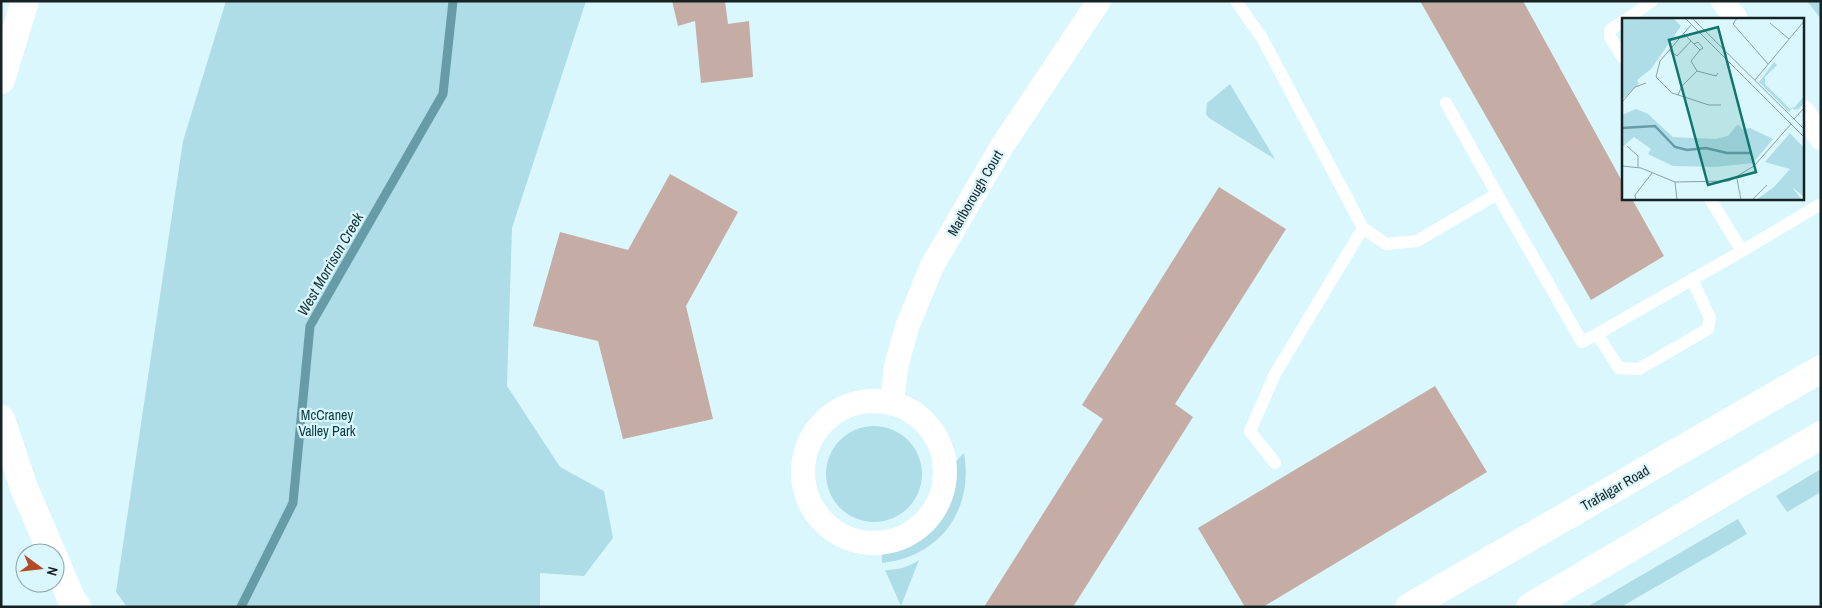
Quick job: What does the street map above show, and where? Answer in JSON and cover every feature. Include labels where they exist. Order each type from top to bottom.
[{"type":"main road","points":[[1,80],[25,1]]},
{"type":"main road","name":"Trafalgar Road","points":[[1409,607],[1821,369]]},
{"type":"main road","points":[[1,419],[24,488],[48,543]]},
{"type":"main road","points":[[1530,607],[1821,435]]},
{"type":"main road","points":[[65,584],[77,607]]},
{"type":"street","name":"Marlborough Court","points":[[892,403],[896,367],[907,327],[932,266],[1002,146],[1099,1]]},
{"type":"street","points":[[1723,1],[1735,18]]},
{"type":"street","points":[[1804,113],[1821,138]]},
{"type":"street","points":[[879,401],[892,403],[918,416],[931,430],[940,446],[945,466],[944,486],[937,505],[925,522],[910,534],[890,542],[875,544],[859,542],[844,537],[825,526],[816,514],[807,497],[802,474],[806,451],[817,430],[834,413],[856,404],[879,401]]},
{"type":"lane","points":[[1236,1],[1262,38],[1363,228],[1386,244],[1417,241],[1497,194]]},
{"type":"lane","points":[[1628,18],[1652,1]]},
{"type":"lane","points":[[1622,22],[1610,30],[1610,37],[1622,56]]},
{"type":"lane","points":[[1446,103],[1582,342],[1821,204]]},
{"type":"lane","points":[[1711,200],[1742,251]]},
{"type":"lane","points":[[1276,463],[1250,431],[1275,374],[1363,228]]},
{"type":"lane","points":[[1598,334],[1619,368],[1640,369],[1708,329],[1710,318],[1692,279]]},
{"type":"green space","name":"McCraney Valley Park","points":[[226,1],[586,1],[512,228],[507,386],[560,467],[604,491],[613,538],[584,576],[540,573],[540,607],[127,607],[116,592],[183,141]]},
{"type":"green space","points":[[1807,1],[1821,1],[1821,19]]},
{"type":"green space","points":[[1230,84],[1275,159],[1209,118],[1206,114],[1207,103]]},
{"type":"green space","points":[[874,426],[892,430],[908,440],[918,456],[922,474],[918,492],[908,508],[892,518],[874,522],[856,518],[840,508],[830,492],[826,474],[830,456],[840,440],[856,430]]},
{"type":"green space","points":[[964,453],[966,474],[964,493],[958,511],[949,527],[936,541],[921,551],[903,559],[882,563],[882,551],[916,539],[926,532],[941,515],[953,486],[954,465]]},
{"type":"green space","points":[[1821,469],[1821,492],[1787,512],[1776,496]]},
{"type":"green space","points":[[1738,519],[1747,534],[1621,607],[1587,607]]},
{"type":"green space","points":[[919,560],[901,606],[885,570],[903,568]]},
{"type":"building","points":[[672,1],[725,1],[728,24],[749,21],[753,77],[701,83],[695,21],[678,26]]},
{"type":"building","points":[[1420,1],[1523,1],[1622,181],[1622,200],[1633,200],[1664,256],[1591,300]]},
{"type":"building","points":[[670,174],[738,212],[686,306],[713,419],[623,439],[598,341],[533,326],[560,232],[628,250]]},
{"type":"building","points":[[1219,187],[1286,229],[1175,404],[1193,417],[1073,607],[984,607],[1103,419],[1082,405]]},
{"type":"building","points":[[1435,386],[1487,472],[1263,607],[1245,607],[1198,528]]},
{"type":"waterway","name":"West Morrison Creek","points":[[241,607],[293,503],[310,326],[443,94],[453,1]]}]
